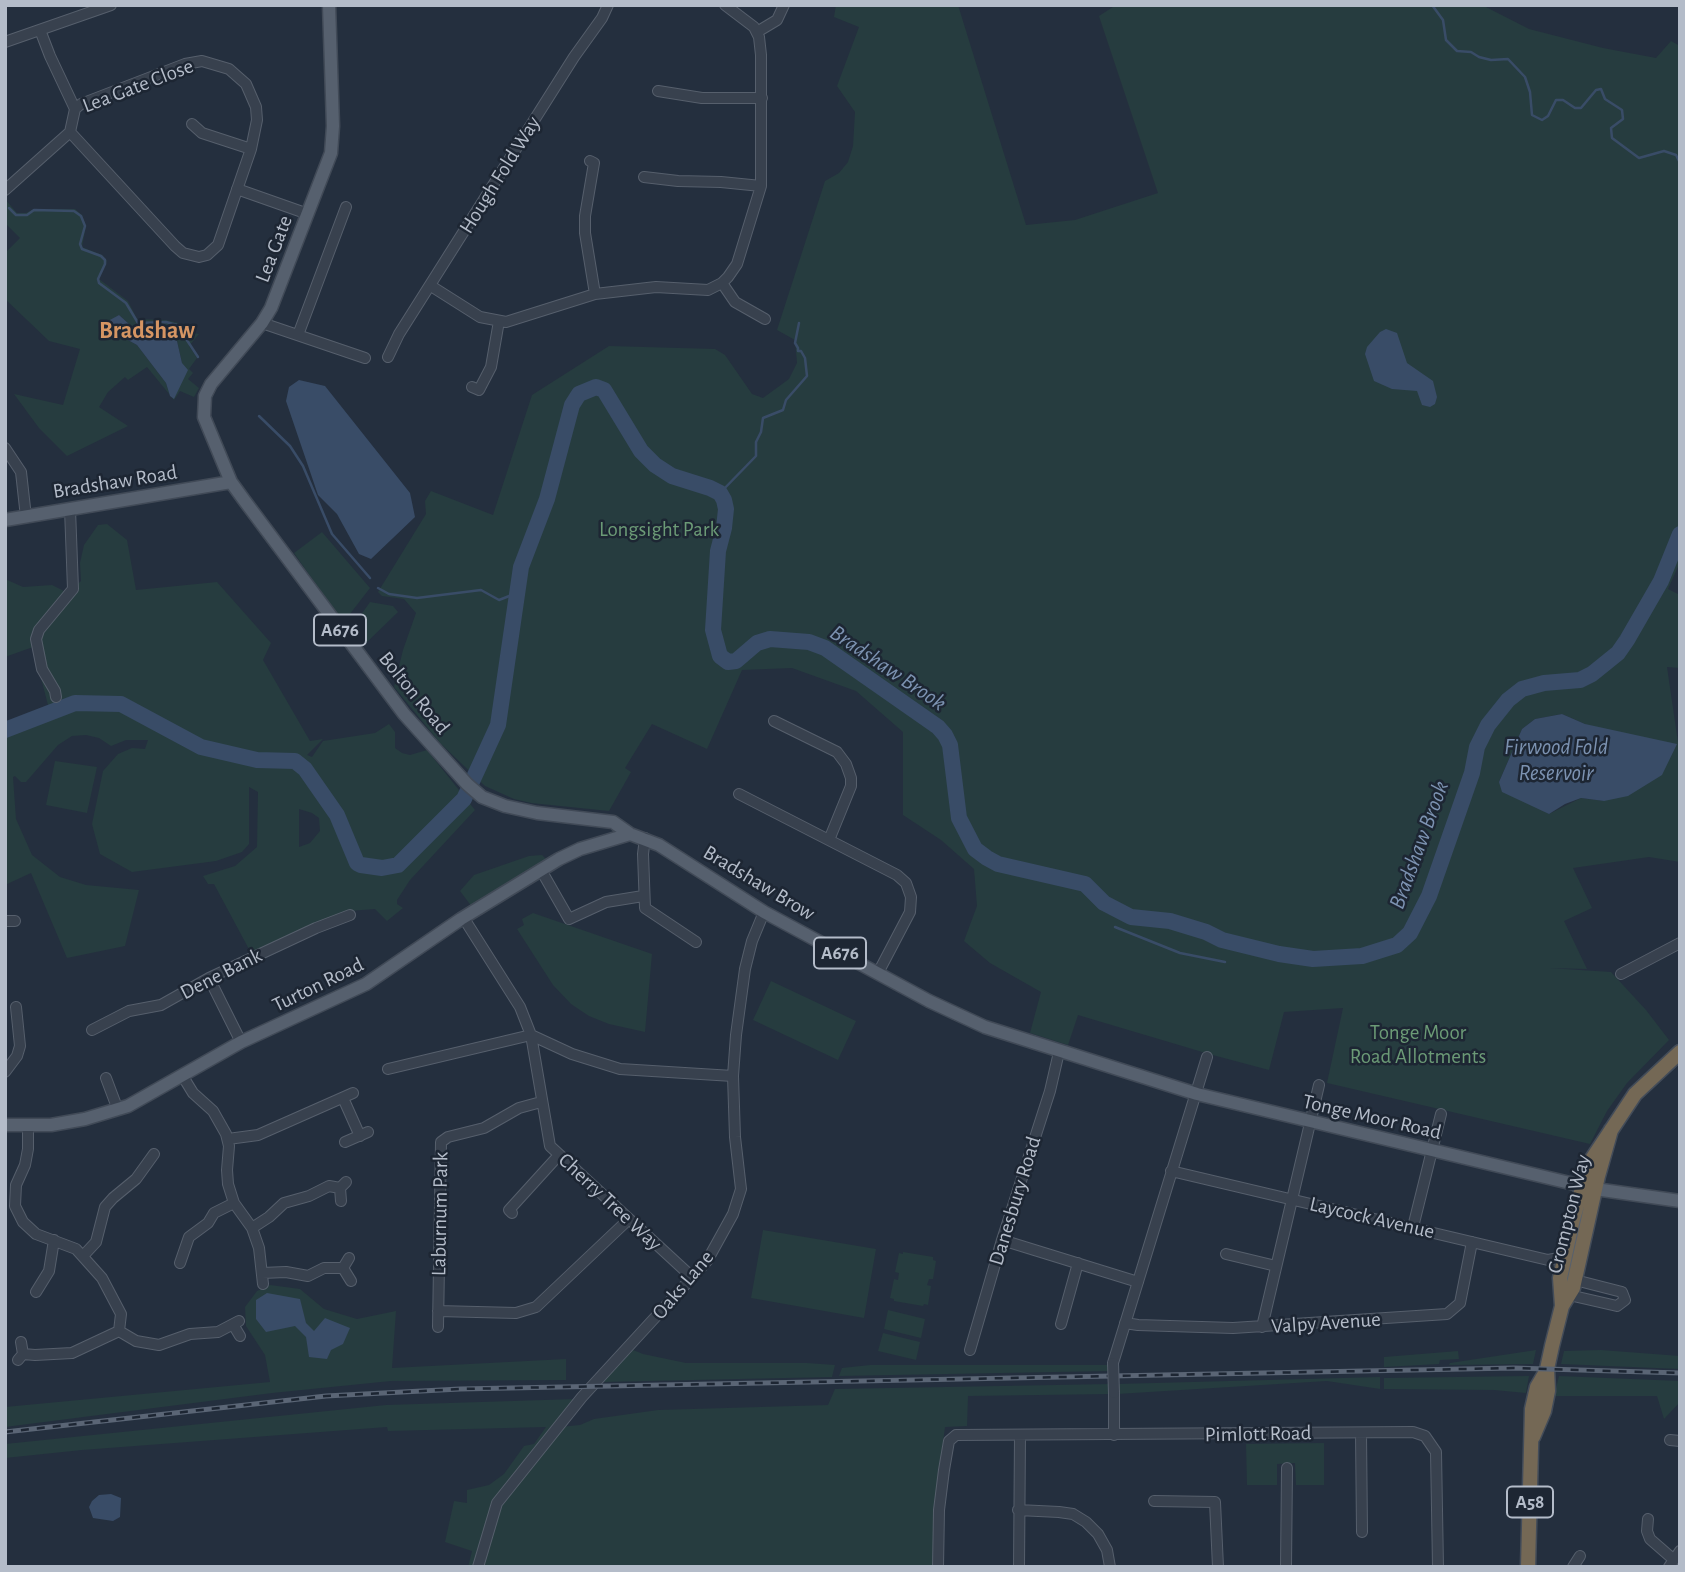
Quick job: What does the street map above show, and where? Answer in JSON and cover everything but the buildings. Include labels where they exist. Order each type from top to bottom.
[{"type":"highway","name":"Crompton Way","points":[[1528,1567],[1533,1437],[1544,1411],[1548,1369],[1568,1256],[1588,1187],[1611,1130],[1635,1094],[1680,1052]]},
{"type":"highway","name":"Crompton Way","points":[[1563,1295],[1575,1280],[1588,1187]]},
{"type":"main road","name":"Lea Gate","points":[[231,482],[205,423],[205,396],[211,384],[262,323],[274,301],[327,166],[333,140],[329,5]]},
{"type":"main road","name":"Bradshaw Road","points":[[5,520],[231,482]]},
{"type":"main road","name":"Bolton Road","points":[[231,482],[397,704],[456,774],[482,797],[505,806],[537,813],[613,822],[630,834]]},
{"type":"main road","name":"Bradshaw Brow","points":[[630,834],[645,838],[764,912],[968,1020],[1059,1052]]},
{"type":"main road","name":"Turton Road","points":[[5,1125],[85,1119],[118,1110],[241,1042],[366,984],[463,917],[541,870],[580,849],[630,834]]},
{"type":"main road","name":"Tonge Moor Road","points":[[1059,1052],[1197,1094],[1310,1122],[1588,1187],[1680,1201]]},
{"type":"street","points":[[5,42],[111,5]]},
{"type":"street","name":"Hough Fold Way","points":[[388,357],[388,344],[431,286],[608,5]]},
{"type":"street","points":[[431,286],[480,317],[499,321],[523,318],[595,294],[656,287],[700,291],[722,284],[737,264],[761,186],[762,98],[761,48],[757,32],[725,5]]},
{"type":"street","points":[[757,32],[777,20],[784,5]]},
{"type":"street","points":[[40,30],[75,109]]},
{"type":"street","name":"Lea Gate Close","points":[[202,61],[211,63],[229,69],[238,76],[252,95],[257,120],[251,149],[218,245],[207,255],[191,256],[175,246],[70,132],[75,109],[185,64],[202,61]]},
{"type":"street","points":[[658,90],[702,98],[762,98]]},
{"type":"street","points":[[192,124],[202,133],[251,149]]},
{"type":"street","points":[[5,190],[70,132]]},
{"type":"street","points":[[590,161],[594,163],[584,233],[595,294]]},
{"type":"street","points":[[644,176],[761,186]]},
{"type":"street","points":[[237,189],[308,214]]},
{"type":"street","points":[[298,335],[346,207]]},
{"type":"street","points":[[722,284],[735,302],[765,319]]},
{"type":"street","points":[[472,387],[479,390],[491,367],[499,321]]},
{"type":"street","points":[[262,323],[365,358]]},
{"type":"street","points":[[5,448],[21,472],[26,517]]},
{"type":"street","points":[[56,697],[42,669],[36,639],[39,630],[73,589],[75,580],[70,509]]},
{"type":"street","points":[[774,721],[837,752],[846,764],[851,786],[829,840]]},
{"type":"street","points":[[739,794],[897,875],[906,883],[912,904],[908,919],[878,973]]},
{"type":"street","points":[[645,838],[643,896],[647,911],[696,942]]},
{"type":"street","points":[[541,870],[569,919],[606,902],[643,896]]},
{"type":"street","name":"Oaks Lane","points":[[478,1567],[497,1503],[582,1397],[692,1278],[713,1251],[741,1194],[735,1137],[733,1076],[736,1035],[745,969],[752,941],[764,912]]},
{"type":"street","name":"Dene Bank","points":[[92,1030],[131,1011],[161,1004],[209,978],[350,915]]},
{"type":"street","name":"Cherry Tree Way","points":[[463,917],[520,1007],[531,1035],[547,1142],[692,1278]]},
{"type":"street","points":[[1621,974],[1680,943]]},
{"type":"street","points":[[209,978],[241,1042]]},
{"type":"street","points":[[5,1072],[19,1051],[21,1020],[16,1007]]},
{"type":"street","points":[[388,1069],[531,1035],[572,1054],[620,1069],[733,1076]]},
{"type":"street","name":"Danesbury Road","points":[[970,1350],[1050,1091],[1059,1052]]},
{"type":"street","points":[[1114,1435],[1114,1363],[1207,1057]]},
{"type":"street","points":[[182,1075],[193,1093],[213,1111],[228,1139],[227,1177],[234,1203],[252,1228],[259,1248],[263,1279],[286,1272],[308,1276],[324,1268],[343,1268]]},
{"type":"street","points":[[106,1078],[118,1110]]},
{"type":"street","points":[[1262,1326],[1319,1085]]},
{"type":"street","points":[[228,1139],[258,1135],[348,1095],[364,1134],[345,1143]]},
{"type":"street","name":"Laburnum Park","points":[[438,1327],[442,1142],[448,1137],[484,1128],[519,1108],[541,1102]]},
{"type":"street","points":[[1413,1227],[1441,1114]]},
{"type":"street","points":[[28,1125],[29,1149],[10,1208],[36,1234],[69,1245],[83,1256],[102,1278],[118,1307],[121,1320],[119,1331]]},
{"type":"street","points":[[512,1213],[509,1210],[559,1155]]},
{"type":"street","points":[[83,1256],[96,1242],[105,1207],[129,1186],[152,1157],[160,1169]]},
{"type":"street","name":"Laycock Avenue","points":[[1171,1171],[1548,1260],[1568,1256]]},
{"type":"street","points":[[252,1228],[284,1203],[309,1196],[329,1186],[343,1185],[341,1201]]},
{"type":"street","points":[[180,1263],[180,1249],[189,1237],[208,1223],[214,1213],[234,1203]]},
{"type":"street","points":[[438,1311],[516,1313],[536,1307],[629,1219]]},
{"type":"street","points":[[36,1292],[47,1282],[54,1240]]},
{"type":"street","points":[[1002,1240],[1138,1282]]},
{"type":"street","name":"Valpy Avenue","points":[[1125,1323],[1262,1326],[1447,1314],[1460,1303],[1472,1242]]},
{"type":"street","points":[[1226,1254],[1276,1266]]},
{"type":"street","points":[[343,1268],[349,1258]]},
{"type":"street","points":[[1061,1324],[1078,1263]]},
{"type":"street","points":[[343,1268],[351,1281]]},
{"type":"street","points":[[1563,1295],[1617,1306],[1625,1300],[1622,1292],[1575,1280]]},
{"type":"street","points":[[119,1331],[136,1341],[159,1345],[190,1334],[218,1332],[237,1323],[240,1336]]},
{"type":"street","points":[[21,1342],[21,1357],[72,1353],[119,1331]]},
{"type":"street","points":[[1362,1433],[1362,1532]]},
{"type":"street","name":"Pimlott Road","points":[[938,1567],[939,1510],[944,1469],[948,1441],[956,1436],[1419,1433],[1434,1446],[1436,1452],[1438,1567]]},
{"type":"street","points":[[1019,1567],[1020,1436]]},
{"type":"street","points":[[1286,1567],[1287,1468]]},
{"type":"street","points":[[1154,1501],[1215,1502],[1218,1567]]},
{"type":"street","points":[[1018,1510],[1059,1511],[1073,1514],[1086,1522],[1098,1534],[1107,1550],[1110,1567]]},
{"type":"street","points":[[1648,1519],[1647,1531],[1650,1539],[1674,1559]]},
{"type":"street","points":[[1573,1567],[1580,1556]]},
{"type":"green space","points":[[836,5],[958,5],[1026,225],[1075,220],[1158,193],[1099,16],[1116,5],[1482,5],[1529,29],[1603,48],[1656,58],[1671,41],[1680,46],[1680,562],[1668,589],[1680,595],[1680,668],[1667,667],[1680,756],[1680,862],[1649,857],[1573,868],[1592,908],[1564,921],[1587,969],[1549,968],[1611,972],[1669,1040],[1627,1083],[1607,1111],[1590,1144],[1327,1083],[1343,1008],[1284,1012],[1269,1070],[1078,1015],[1068,1045],[1030,1033],[1041,992],[990,963],[964,941],[977,906],[974,869],[941,840],[903,815],[903,732],[856,691],[792,668],[742,670],[707,749],[652,724],[625,768],[631,772],[609,811],[531,803],[514,799],[485,786],[440,743],[394,687],[416,613],[404,599],[382,596],[378,592],[426,514],[425,501],[431,491],[493,515],[532,395],[609,346],[715,349],[725,355],[752,394],[763,398],[789,379],[797,363],[795,340],[777,330],[825,181],[839,173],[848,162],[853,146],[855,112],[837,86],[859,27],[834,17]],"holes":[[[1562,714],[1585,724],[1604,801],[1581,798],[1549,814],[1499,782],[1522,729],[1535,719]]]},
{"type":"green space","points":[[5,199],[17,213],[34,209],[75,209],[82,215],[86,226],[82,247],[102,255],[107,261],[99,279],[128,301],[137,319],[179,323],[186,332],[199,334],[189,346],[197,358],[189,369],[193,373],[188,379],[199,388],[194,397],[180,391],[174,400],[147,367],[128,380],[125,377],[108,392],[99,407],[128,426],[67,456],[39,428],[14,394],[63,405],[80,349],[49,341],[5,299],[5,253],[20,238],[5,223]],"holes":[[[119,315],[138,332],[160,331],[177,341],[182,363],[170,395],[166,383],[137,345],[117,334],[108,322]]]},
{"type":"green space","points":[[107,524],[127,540],[136,590],[217,582],[271,643],[263,660],[310,741],[323,739],[307,755],[312,757],[323,741],[375,733],[389,724],[395,732],[395,748],[410,755],[427,750],[475,810],[410,880],[397,900],[397,904],[403,908],[387,921],[375,909],[349,911],[251,953],[214,884],[208,884],[203,876],[235,866],[257,847],[258,792],[249,787],[249,844],[242,852],[216,861],[132,872],[100,854],[92,824],[103,771],[118,754],[132,748],[145,749],[148,740],[126,740],[111,746],[99,738],[72,736],[58,745],[26,782],[13,777],[16,819],[32,855],[60,877],[86,885],[139,890],[125,946],[67,958],[31,873],[5,885],[5,726],[49,709],[33,647],[5,657],[5,579],[23,587],[52,585],[74,596],[72,589],[81,581],[80,563],[84,545],[98,525]],"holes":[[[299,809],[319,818],[320,831],[310,843],[299,847]]]},
{"type":"green space","points":[[322,532],[370,588],[343,623],[294,553]]},
{"type":"green space","points":[[370,602],[393,606],[398,612],[364,645],[351,629]]},
{"type":"green space","points":[[55,761],[97,767],[87,813],[46,805]]},
{"type":"green space","points":[[542,855],[547,860],[472,907],[460,891],[474,875],[529,856]]},
{"type":"green space","points":[[533,913],[652,954],[645,1032],[609,1024],[589,1016],[571,1004],[553,985],[517,929],[524,925],[522,919]]},
{"type":"green space","points":[[771,981],[856,1021],[838,1060],[753,1020]]},
{"type":"green space","points":[[763,1230],[876,1249],[864,1318],[751,1298]]},
{"type":"green space","points":[[899,1253],[933,1257],[936,1261],[933,1279],[929,1279],[927,1285],[931,1286],[928,1305],[894,1301],[890,1298],[894,1279],[898,1280],[899,1273],[895,1272]]},
{"type":"green space","points":[[270,1285],[300,1289],[324,1309],[357,1319],[396,1311],[392,1368],[566,1359],[566,1380],[391,1381],[272,1393],[5,1427],[5,1407],[270,1382],[265,1355],[246,1326],[245,1307],[257,1291]]},
{"type":"green space","points":[[888,1310],[925,1319],[921,1338],[884,1329]]},
{"type":"green space","points":[[883,1333],[920,1342],[916,1360],[878,1351]]},
{"type":"green space","points":[[633,1350],[686,1363],[835,1365],[832,1377],[602,1382]]},
{"type":"green space","points":[[1536,1350],[1533,1364],[1449,1365],[1450,1363]]},
{"type":"green space","points":[[1601,1350],[1680,1356],[1680,1369],[1561,1364],[1564,1351]]},
{"type":"green space","points":[[1458,1351],[1459,1359],[1440,1360],[1439,1364],[1384,1367],[1384,1357]]},
{"type":"green space","points":[[870,1365],[1110,1365],[1110,1371],[839,1376],[842,1368]]},
{"type":"green space","points":[[1529,1376],[1526,1393],[1384,1389],[1384,1378]]},
{"type":"green space","points":[[1559,1376],[1680,1381],[1680,1402],[1664,1419],[1657,1396],[1554,1396]]},
{"type":"green space","points":[[1380,1377],[1380,1389],[1327,1381],[1117,1394],[1117,1384]]},
{"type":"green space","points":[[1111,1384],[1111,1394],[968,1396],[967,1426],[945,1427],[934,1510],[934,1567],[468,1567],[472,1551],[445,1542],[454,1501],[467,1503],[467,1490],[489,1485],[504,1474],[524,1446],[534,1444],[546,1427],[388,1431],[387,1427],[5,1458],[5,1444],[386,1405],[576,1399],[560,1427],[658,1410],[828,1405],[835,1389]]},
{"type":"green space","points":[[1324,1443],[1324,1485],[1296,1485],[1295,1463],[1277,1464],[1277,1485],[1247,1485],[1246,1444]]},
{"type":"water","points":[[119,315],[138,332],[160,331],[177,341],[182,363],[188,370],[174,399],[170,396],[166,383],[137,345],[117,334],[108,321]]},
{"type":"water","points":[[1386,329],[1397,333],[1407,363],[1433,381],[1437,397],[1435,404],[1430,407],[1422,405],[1417,391],[1392,389],[1374,381],[1365,354],[1367,347]]},
{"type":"water","points":[[299,380],[325,386],[410,493],[415,517],[371,559],[359,554],[337,514],[318,495],[286,401],[289,387]]},
{"type":"water","name":"Firwood Fold Reservoir","points":[[1562,714],[1585,724],[1677,744],[1662,775],[1628,796],[1604,801],[1581,798],[1549,814],[1502,792],[1499,782],[1522,729],[1535,719]]},
{"type":"water","points":[[267,1293],[300,1299],[306,1323],[314,1331],[325,1318],[350,1328],[343,1344],[331,1350],[327,1359],[309,1357],[306,1337],[295,1326],[266,1332],[256,1319],[256,1300]]},
{"type":"water","points":[[111,1494],[121,1498],[120,1517],[113,1521],[93,1518],[89,1507],[92,1501],[99,1495]]},
{"type":"waterway","points":[[1432,5],[1443,20],[1446,40],[1457,51],[1471,52],[1491,60],[1508,59],[1525,77],[1530,92],[1532,115],[1542,120],[1548,116],[1556,100],[1563,100],[1575,108],[1581,108],[1596,90],[1601,89],[1605,99],[1622,110],[1623,119],[1611,128],[1612,138],[1639,158],[1664,151],[1676,155],[1680,163]]},
{"type":"waterway","points":[[9,208],[16,215],[27,215],[34,210],[74,211],[81,216],[85,226],[80,244],[82,249],[105,260],[99,283],[126,303],[138,323],[166,322],[177,325],[198,357]]},
{"type":"waterway","points":[[720,493],[756,456],[756,442],[763,418],[783,410],[786,400],[807,376],[805,358],[795,343],[799,323]]},
{"type":"waterway","name":"Bradshaw Brook","points":[[5,730],[75,703],[121,704],[201,747],[257,760],[295,761],[305,769],[337,815],[357,863],[382,868],[398,865],[464,799],[498,725],[521,567],[547,499],[572,405],[579,394],[596,387],[604,390],[641,451],[655,465],[672,476],[720,493],[724,500],[726,509],[718,551],[713,630],[720,656],[728,662],[736,661],[757,643],[770,639],[809,642],[825,648],[938,727],[950,745],[959,818],[975,849],[987,858],[998,864],[1085,884],[1104,903],[1131,917],[1170,921],[1222,940],[1279,954],[1313,959],[1362,956],[1397,945],[1410,933],[1429,896],[1472,773],[1477,747],[1488,725],[1508,700],[1522,689],[1544,683],[1580,680],[1618,653],[1661,581],[1680,534]]},
{"type":"waterway","points":[[259,416],[290,446],[303,466],[332,534],[370,578]]},
{"type":"waterway","points":[[378,588],[389,594],[417,598],[481,590],[499,600],[517,593]]},
{"type":"waterway","points":[[1115,927],[1180,953],[1225,962]]},
{"type":"railway","points":[[5,1432],[326,1396],[460,1389],[1513,1368],[1680,1373]]},
{"type":"district","name":"Bradshaw","points":[[147,331]]},
{"type":"park label","name":"Longsight Park","points":[[659,530]]},
{"type":"park label","name":"Tonge Moor Road Allotments","points":[[1418,1045]]}]
